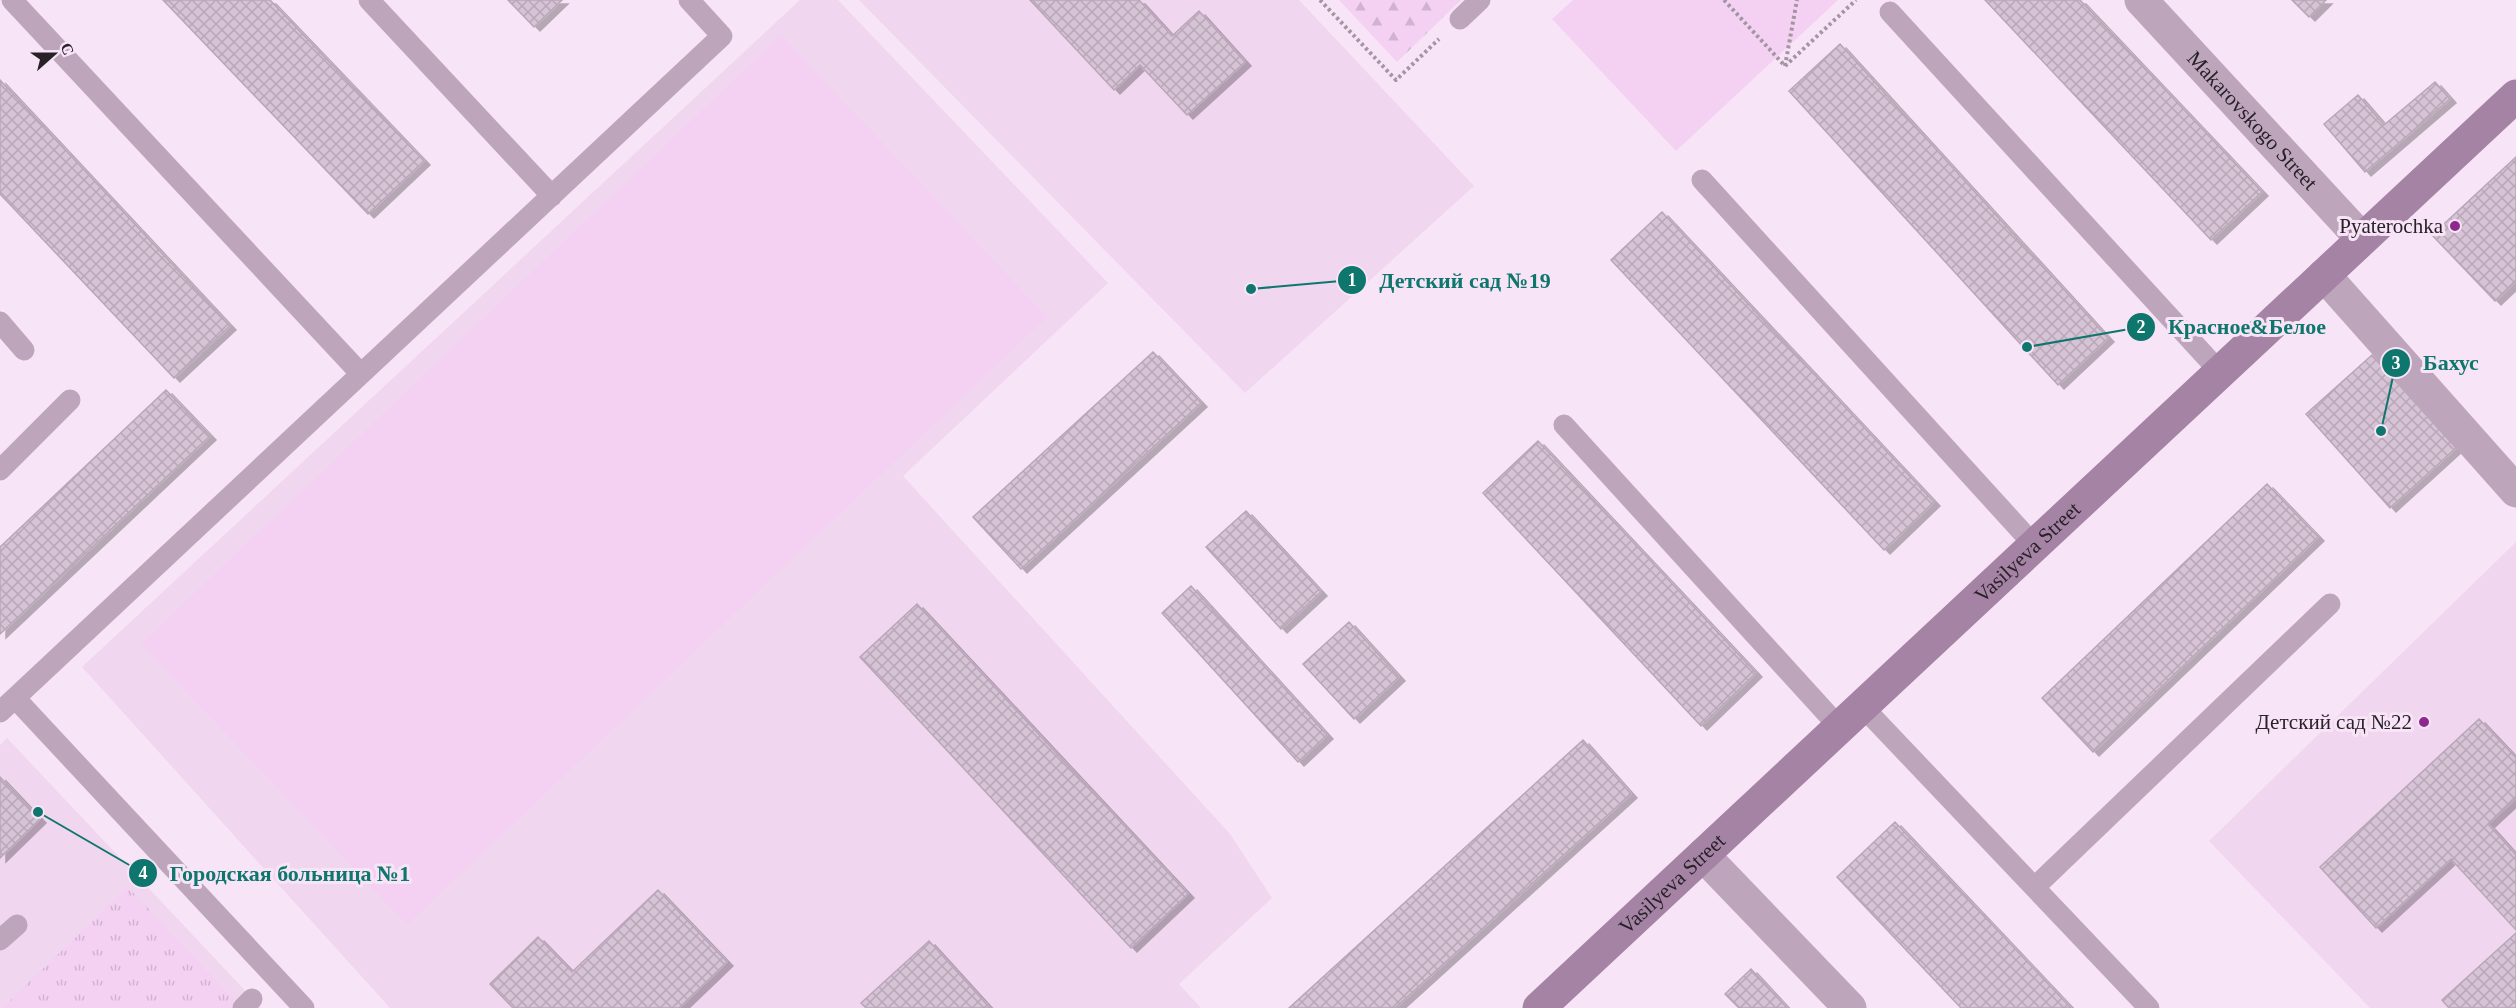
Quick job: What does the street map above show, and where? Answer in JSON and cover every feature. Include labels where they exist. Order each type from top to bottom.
[{"type":"street","name":"Makarovskogo Street","points":[[2141,0],[2362,239]]},
{"type":"street","name":"Vasilyeva Street","points":[[1539,1008],[2516,96]]},
{"type":"street","points":[[2324,275],[2516,491]]},
{"type":"street","points":[[1703,855],[1850,1008]]},
{"type":"lane","points":[[12,0],[361,374]]},
{"type":"lane","points":[[369,0],[552,196]]},
{"type":"lane","points":[[304,1008],[8,705],[722,36],[689,0]]},
{"type":"lane","points":[[1460,19],[1480,0]]},
{"type":"lane","points":[[1890,12],[2220,372]]},
{"type":"lane","points":[[1702,180],[2034,545]]},
{"type":"lane","points":[[0,321],[24,350]]},
{"type":"lane","points":[[0,470],[70,400]]},
{"type":"lane","points":[[1564,424],[1851,717],[2035,887],[2149,1008]]},
{"type":"lane","points":[[2035,887],[2330,604]]},
{"type":"lane","points":[[0,940],[16,925]]},
{"type":"path","points":[[1320,0],[1396,80],[1460,19]]},
{"type":"path","points":[[1724,0],[1785,66]]},
{"type":"path","points":[[1785,66],[1797,0]]},
{"type":"path","points":[[1785,66],[1856,0]]},
{"type":"shaded area","points":[[800,0],[838,0],[1108,283],[903,476],[1230,834],[1272,898],[1179,984],[1201,1008],[390,1008],[82,667]]},
{"type":"shaded area","points":[[859,0],[1299,0],[1474,186],[1245,393]]},
{"type":"shaded area","name":"Детский сад №22","points":[[2516,542],[2516,1008],[2370,1008],[2209,841]]},
{"type":"shaded area","points":[[7,738],[261,1008],[0,1008],[0,745]]},
{"type":"green space","points":[[1339,0],[1461,0],[1397,62]]},
{"type":"green space","points":[[1573,0],[1838,0],[1676,151],[1552,19]]},
{"type":"green space","points":[[781,35],[1047,317],[407,925],[141,644]]},
{"type":"green space","points":[[128,887],[242,1008],[2,1008]]},
{"type":"building","points":[[163,0],[270,0],[424,161],[368,214]]},
{"type":"building","points":[[508,0],[562,0],[534,27]]},
{"type":"building","points":[[1030,0],[1139,0],[1172,36],[1199,11],[1245,62],[1187,115],[1140,65],[1114,90]]},
{"type":"building","points":[[1985,0],[2080,0],[2262,192],[2211,240]]},
{"type":"building","points":[[2292,0],[2326,0],[2309,17]]},
{"type":"building","points":[[1840,44],[2108,338],[2058,385],[1789,91]]},
{"type":"building","points":[[0,80],[230,326],[174,378],[0,194]]},
{"type":"building","points":[[2435,82],[2450,99],[2365,172],[2324,124],[2358,95],[2384,125]]},
{"type":"building","points":[[2516,157],[2516,281],[2495,301],[2432,235]]},
{"type":"building","points":[[1662,212],[1934,502],[1884,550],[1611,260]]},
{"type":"building","points":[[1153,352],[1201,403],[1021,569],[973,517]]},
{"type":"building","points":[[2372,355],[2456,448],[2390,508],[2306,414]]},
{"type":"building","points":[[166,390],[210,436],[0,634],[0,547]]},
{"type":"building","points":[[1538,441],[1756,673],[1701,726],[1483,493]]},
{"type":"building","points":[[2267,484],[2318,537],[2093,752],[2042,698]]},
{"type":"building","points":[[1246,511],[1321,592],[1281,629],[1206,547]]},
{"type":"building","points":[[1191,586],[1327,735],[1298,762],[1162,613]]},
{"type":"building","points":[[917,604],[1188,894],[1131,948],[860,657]]},
{"type":"building","points":[[1349,622],[1399,677],[1354,719],[1303,664]]},
{"type":"building","points":[[2479,719],[2516,758],[2516,798],[2488,824],[2516,855],[2516,930],[2451,859],[2376,928],[2320,867]]},
{"type":"building","points":[[1583,740],[1631,794],[1395,1008],[1289,1008]]},
{"type":"building","points":[[0,777],[40,819],[0,858]]},
{"type":"building","points":[[1895,822],[2071,1008],[1961,1008],[1837,877]]},
{"type":"building","points":[[658,890],[727,962],[679,1008],[513,1008],[490,984],[538,937],[572,972]]},
{"type":"building","points":[[2516,933],[2516,1008],[2449,1008],[2442,1000]]},
{"type":"building","points":[[929,941],[990,1008],[866,1008],[861,1003]]},
{"type":"building","points":[[1751,969],[1787,1008],[1739,1008],[1725,994]]},
{"type":"place","name":"Pyaterochka","points":[[2455,226]]},
{"type":"place","name":"Детский сад №19","points":[[1251,289]]},
{"type":"place","name":"Красное&Белое","points":[[2027,347]]},
{"type":"place","name":"Бахус","points":[[2381,431]]},
{"type":"place","name":"Детский сад №22","points":[[2424,722]]},
{"type":"place","name":"Городская больница №1","points":[[38,812]]}]
